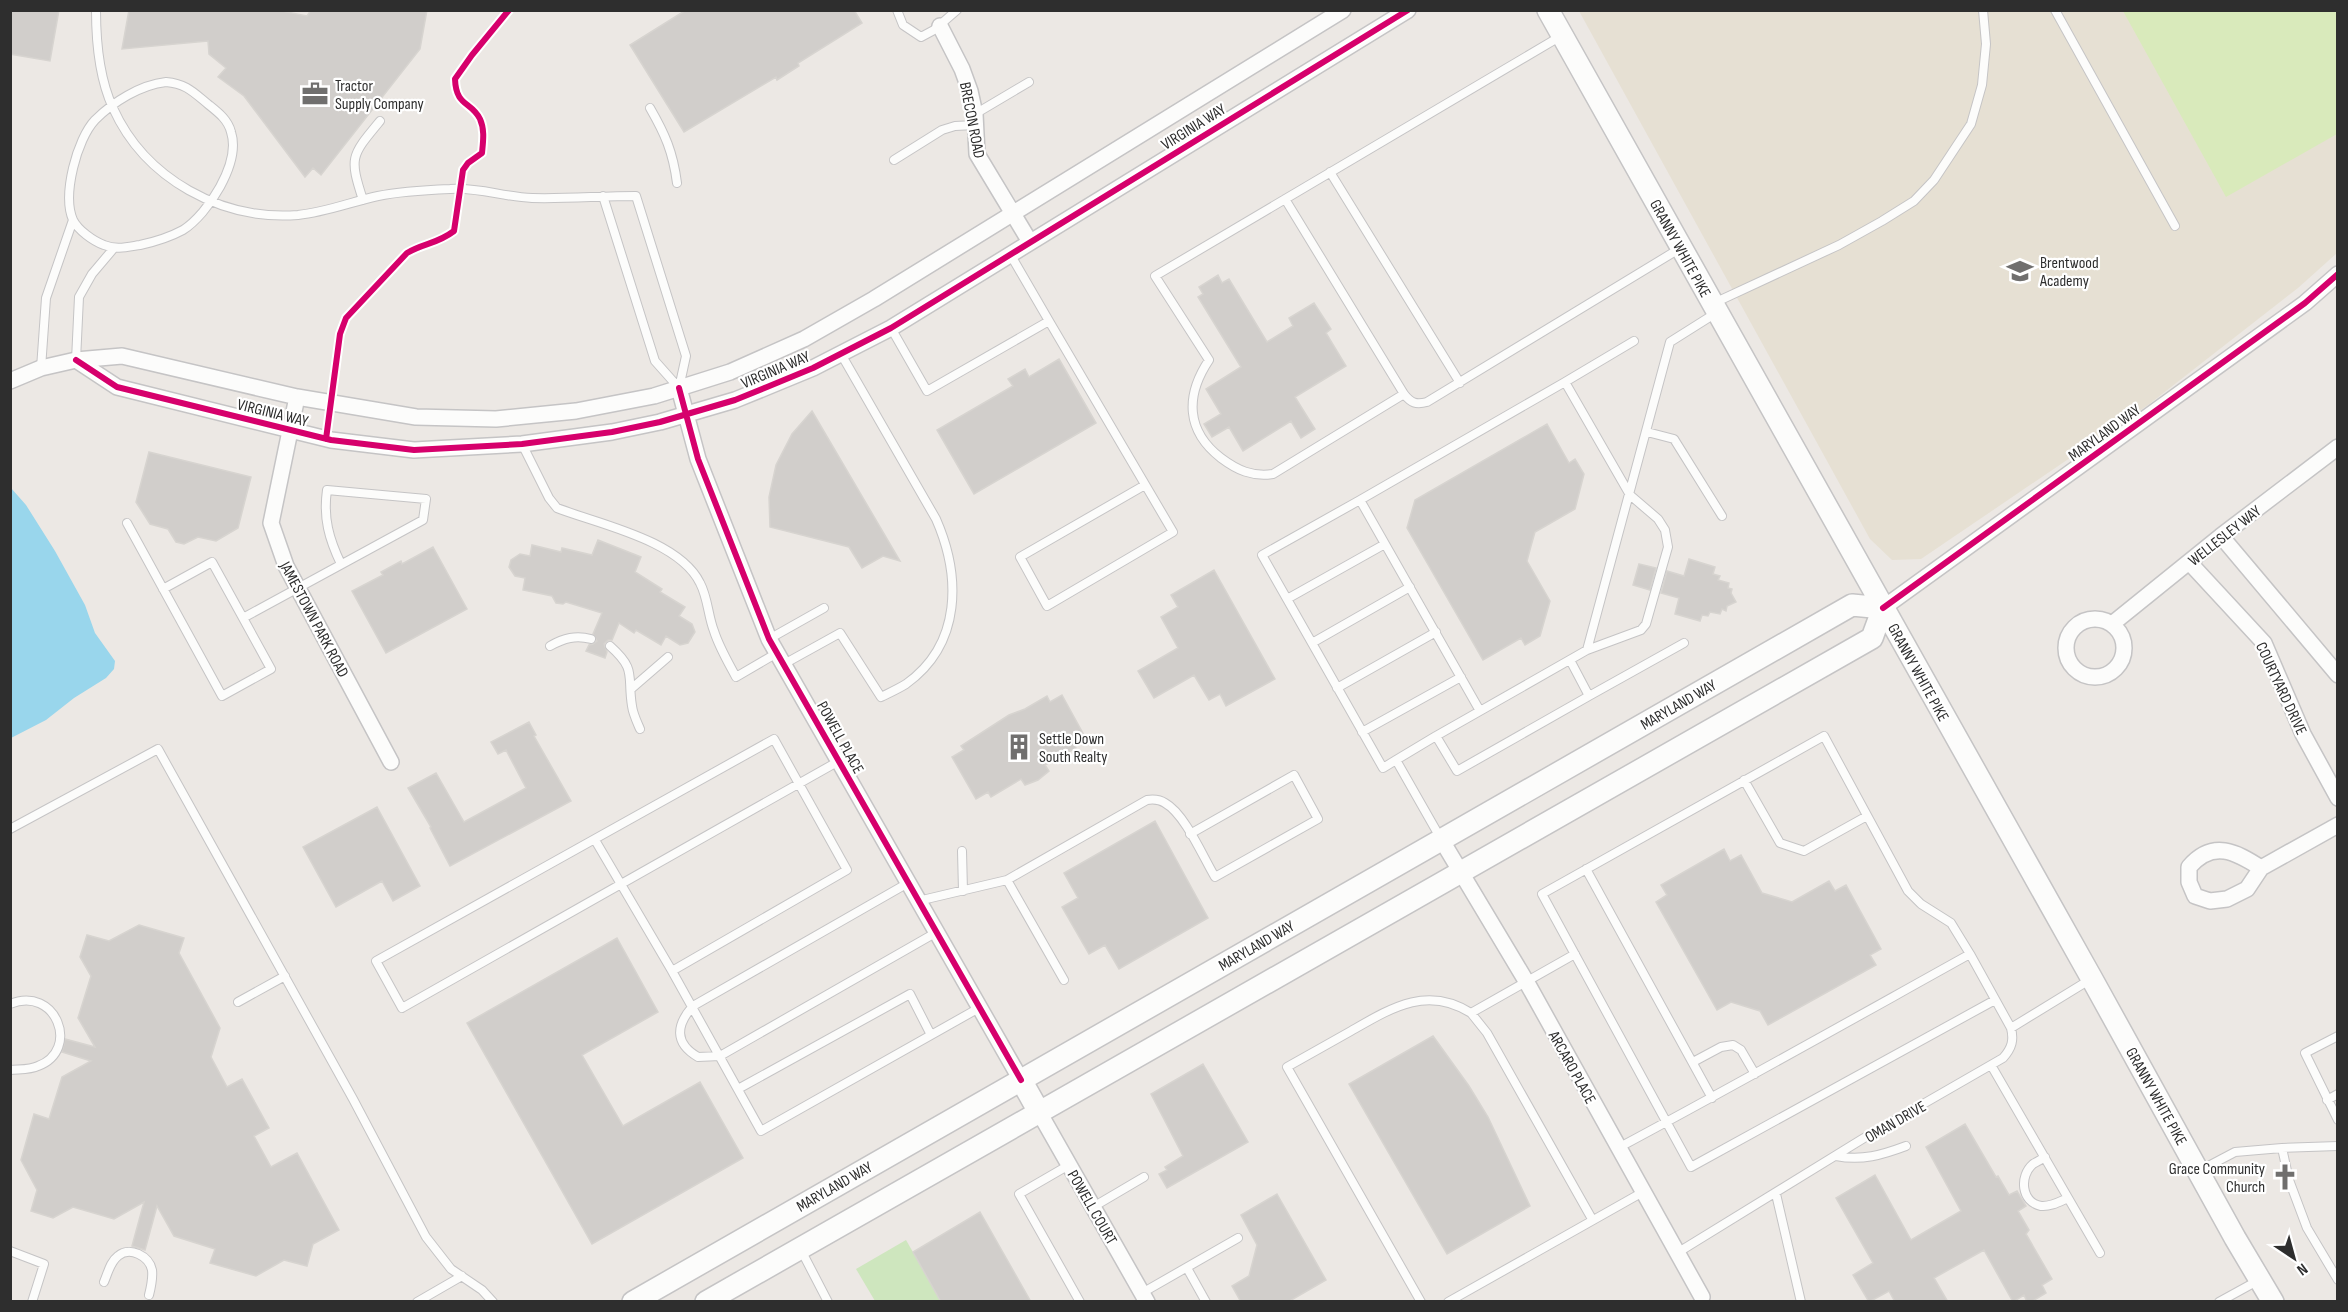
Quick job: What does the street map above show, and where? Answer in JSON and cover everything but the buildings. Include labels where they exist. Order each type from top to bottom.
[{"type":"main road","name":"GRANNY WHITE PIKE","points":[[1548,10],[2273,1302]]},
{"type":"main road","name":"MARYLAND WAY","points":[[633,1302],[1852,606],[1883,608]]},
{"type":"main road","points":[[706,1302],[1872,638],[1883,608]]},
{"type":"main road","points":[[1021,1080],[1039,1112]]},
{"type":"street","name":"VIRGINIA WAY","points":[[10,381],[41,368],[76,360],[122,356],[297,397],[417,417],[496,419],[576,411],[654,396],[730,372],[804,339],[1013,214],[1343,10]]},
{"type":"street","name":"VIRGINIA WAY","points":[[76,360],[117,387],[331,440],[414,450],[522,444],[612,432],[687,415],[735,400],[813,368],[891,328],[1408,10]]},
{"type":"street","name":"BRECON ROAD","points":[[940,26],[970,90],[977,154],[1030,242]]},
{"type":"street","name":"MARYLAND WAY","points":[[1883,608],[2305,303],[2337,274]]},
{"type":"street","name":"POWELL PLACE","points":[[679,388],[698,459],[777,652],[1021,1080]]},
{"type":"street","name":"JAMESTOWN PARK ROAD","points":[[297,397],[271,523],[286,566],[297,588],[391,762]]},
{"type":"street","name":"WELLESLEY WAY","points":[[2112,624],[2337,447]]},
{"type":"street","points":[[2221,536],[2337,675]]},
{"type":"street","name":"COURTYARD DRIVE","points":[[2189,562],[2264,643],[2303,734],[2337,798]]},
{"type":"street","points":[[2261,868],[2231,851],[2211,851],[2197,857],[2189,867],[2189,882],[2195,897],[2210,901],[2227,899],[2247,889],[2261,868],[2337,825]]},
{"type":"street","name":"ARCARO PLACE","points":[[1441,839],[1526,981],[1702,1297]]},
{"type":"street","name":"POWELL COURT","points":[[1039,1112],[1144,1297]]},
{"type":"lane","points":[[96,10],[100,69],[112,107],[132,139],[157,168],[184,188],[211,202],[234,210],[297,215],[319,212],[394,193],[460,188],[530,198],[636,196],[686,356],[679,388]]},
{"type":"lane","points":[[897,10],[903,26],[921,37],[940,26],[957,10]]},
{"type":"lane","points":[[1587,650],[1670,342],[1715,308],[1848,240],[1914,201],[1934,180],[1971,124],[1982,85],[1986,44],[1983,10]]},
{"type":"lane","points":[[2055,10],[2175,226]]},
{"type":"lane","points":[[1404,394],[1273,474],[1257,475],[1237,468],[1207,445],[1195,423],[1192,401],[1200,374],[1209,360],[1155,276],[1562,36]]},
{"type":"lane","points":[[894,160],[942,130],[975,120],[1029,81]]},
{"type":"lane","points":[[41,368],[46,298],[73,220],[71,179],[85,134],[95,120],[141,88],[166,82],[185,85],[222,116],[232,133],[233,151],[220,186],[211,202],[193,222],[173,235],[146,243],[114,248],[90,238],[73,220]]},
{"type":"lane","points":[[650,108],[670,147],[677,183]]},
{"type":"lane","points":[[363,200],[355,173],[354,156],[358,147],[380,122]]},
{"type":"lane","points":[[1330,172],[1460,383]]},
{"type":"lane","points":[[603,196],[655,361],[679,388]]},
{"type":"lane","points":[[1285,199],[1404,394],[1410,402],[1418,404],[1427,402],[1460,383],[1681,248]]},
{"type":"lane","points":[[76,360],[79,297],[92,274],[114,248]]},
{"type":"lane","points":[[1010,254],[1173,532],[1047,606],[1020,557],[1145,485]]},
{"type":"lane","points":[[891,328],[927,391],[1049,321]]},
{"type":"lane","points":[[1565,382],[1630,495],[1661,525],[1668,538],[1668,547],[1646,624],[1633,635],[1587,650],[1383,768],[1262,555],[1634,341]]},
{"type":"lane","points":[[777,652],[840,633],[881,698],[906,684],[934,655],[953,602],[951,563],[936,519],[841,354]]},
{"type":"lane","points":[[1647,432],[1674,439],[1722,516]]},
{"type":"lane","points":[[522,444],[553,504],[565,511],[637,535],[687,566],[700,582],[713,630],[736,677],[777,652],[824,608]]},
{"type":"lane","points":[[243,618],[423,520],[426,499],[327,490],[326,525],[330,542],[341,564]]},
{"type":"lane","points":[[1360,500],[1480,711]]},
{"type":"lane","points":[[127,523],[163,589],[222,696],[271,669],[212,562],[163,589]]},
{"type":"lane","points":[[1287,599],[1385,544]]},
{"type":"lane","points":[[1312,643],[1410,587]]},
{"type":"lane","points":[[1337,688],[1436,632]]},
{"type":"lane","points":[[550,646],[570,638],[591,639]]},
{"type":"lane","points":[[1436,736],[1457,771],[1684,643]]},
{"type":"lane","points":[[610,646],[625,662],[632,679],[633,714],[640,729]]},
{"type":"lane","points":[[631,689],[668,657]]},
{"type":"lane","points":[[1570,660],[1589,696]]},
{"type":"lane","points":[[1362,732],[1461,677]]},
{"type":"lane","points":[[1995,1000],[1691,1167],[1542,894],[1824,736],[1908,891],[1921,904],[1952,923],[2011,1028],[2092,979]]},
{"type":"lane","points":[[672,971],[847,870],[799,783],[774,739],[376,961],[402,1008],[799,783],[839,761]]},
{"type":"lane","points":[[10,829],[158,748],[426,1237],[443,1260],[482,1290],[493,1302]]},
{"type":"lane","points":[[1396,760],[1441,839]]},
{"type":"lane","points":[[918,901],[1007,880],[1147,800],[1156,799],[1165,802],[1173,809],[1215,877],[1318,819],[1294,775],[1190,834]]},
{"type":"lane","points":[[1744,780],[1780,843],[1804,851],[1867,816]]},
{"type":"lane","points":[[595,840],[693,1006],[761,1131],[979,1008]]},
{"type":"lane","points":[[962,851],[963,891]]},
{"type":"lane","points":[[1586,869],[1712,1098]]},
{"type":"lane","points":[[1007,880],[1064,980]]},
{"type":"lane","points":[[908,883],[693,1006],[680,1023],[681,1039],[691,1053],[698,1057],[720,1056],[937,932]]},
{"type":"lane","points":[[1471,1013],[1575,954]]},
{"type":"lane","points":[[1618,1148],[1970,954]]},
{"type":"lane","points":[[238,1002],[285,976]]},
{"type":"lane","points":[[738,1089],[910,994],[932,1035]]},
{"type":"lane","points":[[10,1004],[32,999],[46,1006],[56,1019],[61,1040],[55,1053],[40,1066],[10,1070]]},
{"type":"lane","points":[[1421,1302],[1287,1067],[1388,1010],[1408,1003],[1429,1000],[1453,1004],[1471,1013],[1487,1033],[1592,1220]]},
{"type":"lane","name":"OMAN DRIVE","points":[[1677,1253],[2003,1058],[2012,1047],[2011,1028]]},
{"type":"lane","points":[[2337,1036],[2305,1053],[2337,1120]]},
{"type":"lane","points":[[1693,1062],[1721,1047],[1733,1044],[1741,1050],[1755,1074]]},
{"type":"lane","points":[[1991,1065],[2100,1253]]},
{"type":"lane","points":[[2327,1100],[2337,1094]]},
{"type":"lane","points":[[1836,1156],[1864,1158],[1906,1146]]},
{"type":"lane","points":[[2199,1171],[2235,1152],[2337,1146]]},
{"type":"lane","points":[[2282,1148],[2289,1180],[2307,1228],[2337,1280]]},
{"type":"lane","points":[[2045,1157],[2033,1164],[2026,1173],[2024,1183],[2027,1196],[2042,1206],[2055,1204],[2068,1198]]},
{"type":"lane","points":[[1069,1166],[1019,1194],[1080,1302]]},
{"type":"lane","points":[[1093,1207],[1144,1177]]},
{"type":"lane","points":[[1448,1302],[1643,1192]]},
{"type":"lane","points":[[1776,1194],[1801,1302]]},
{"type":"lane","points":[[1144,1297],[1238,1238]]},
{"type":"lane","points":[[800,1248],[828,1302]]},
{"type":"lane","points":[[10,1251],[44,1264],[32,1302]]},
{"type":"lane","points":[[104,1282],[117,1257],[127,1252],[140,1255],[150,1264],[152,1270],[149,1294]]},
{"type":"lane","points":[[1187,1268],[1206,1302]]},
{"type":"lane","points":[[417,1302],[462,1276]]},
{"type":"lane","points":[[2219,1302],[2260,1279]]},
{"type":"shaded area","name":"Brentwood Academy","points":[[1579,11],[2337,11],[2337,253],[2298,288],[2148,405],[1921,559],[1892,560],[1870,539]]},
{"type":"green space","points":[[2123,11],[2337,11],[2337,134],[2226,197]]},
{"type":"green space","points":[[906,1240],[941,1301],[875,1301],[856,1269]]},
{"type":"water","points":[[11,488],[26,505],[55,551],[85,605],[95,633],[115,661],[114,669],[106,678],[74,698],[46,720],[11,738]]},
{"type":"cycle path","points":[[326,439],[340,334],[346,318],[407,253],[442,239],[454,231],[463,170],[468,163],[482,153],[483,136],[480,119],[458,95],[455,79],[509,10]]},
{"type":"cycle path","points":[[76,360],[117,387],[331,440],[414,450],[522,444],[612,432],[660,422],[735,400],[767,387],[813,368],[891,328],[1408,10]]},
{"type":"cycle path","points":[[1883,608],[2305,303],[2338,274]]},
{"type":"cycle path","points":[[679,388],[698,459],[769,639],[1021,1080]]},
{"type":"place","name":"Tractor Supply Company","points":[[315,94]]},
{"type":"place","name":"Brentwood Academy","points":[[2020,271]]},
{"type":"place","name":"Settle Down South Realty","points":[[1019,747]]},
{"type":"place","name":"Grace Community Church","points":[[2285,1177]]}]
